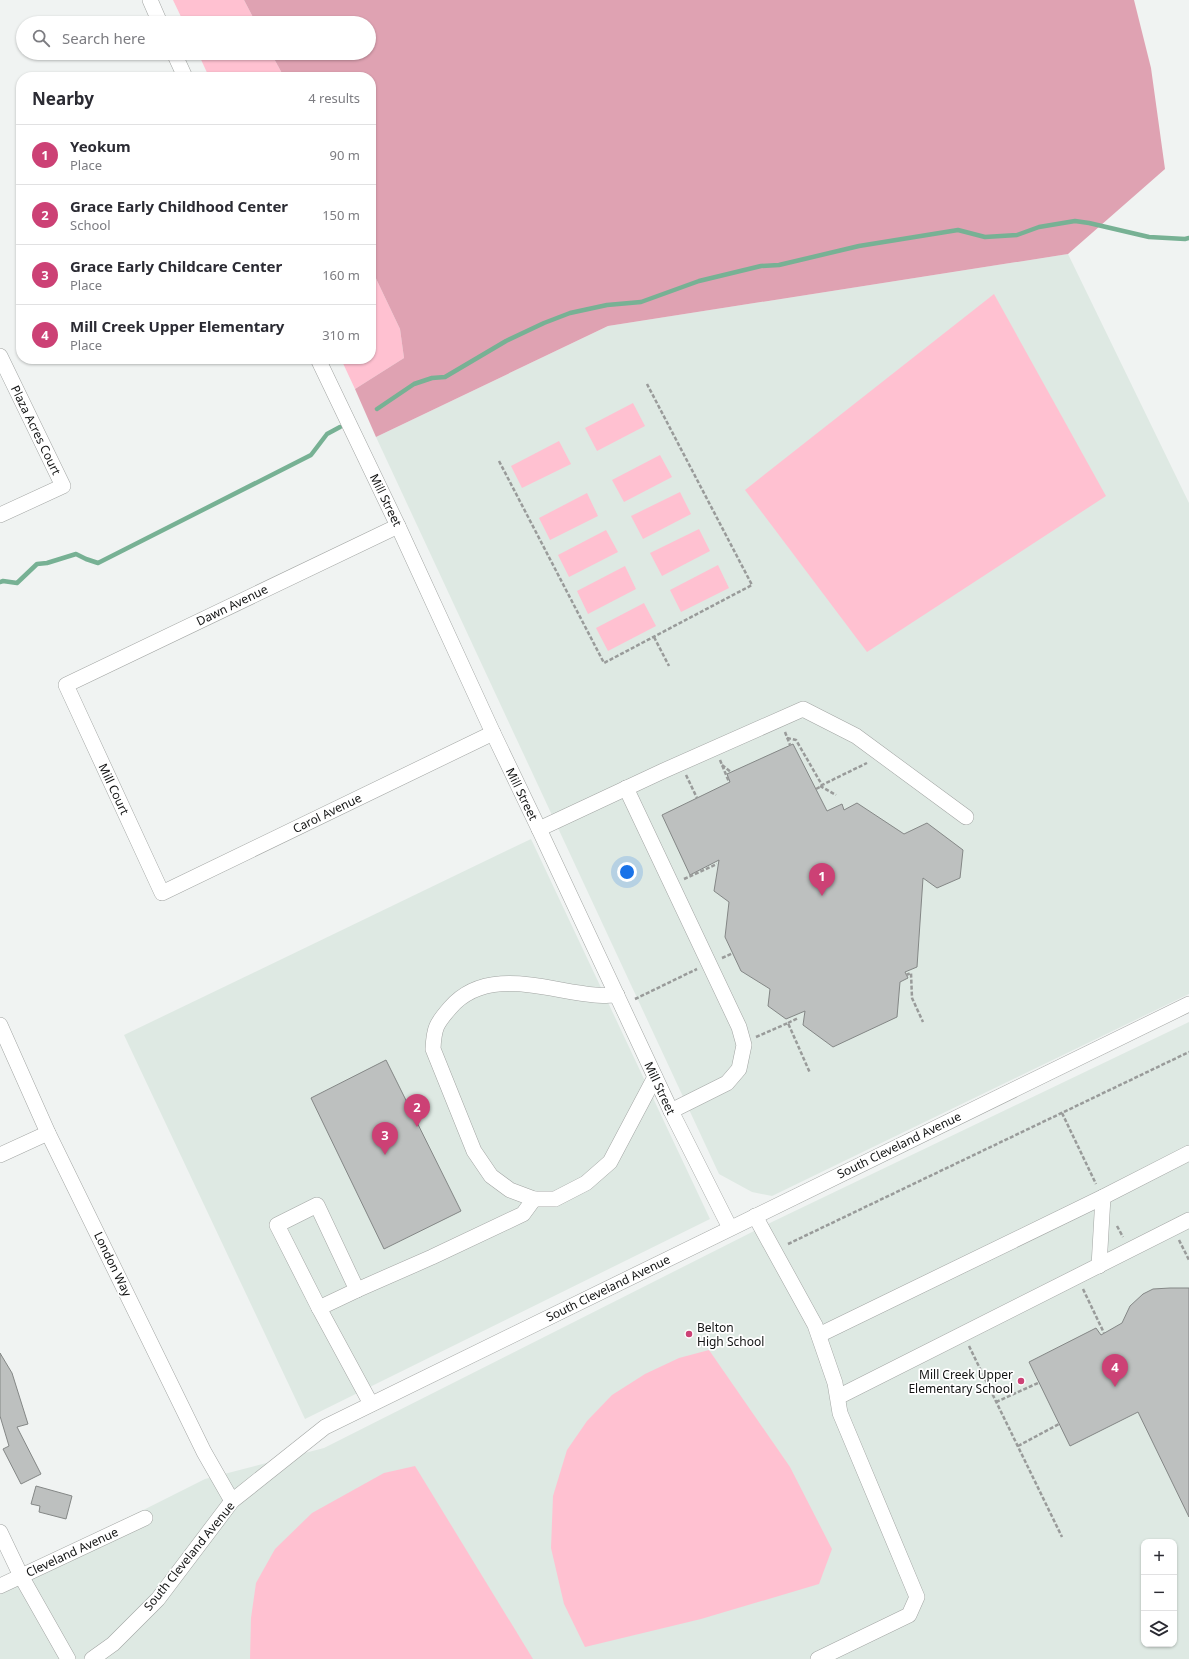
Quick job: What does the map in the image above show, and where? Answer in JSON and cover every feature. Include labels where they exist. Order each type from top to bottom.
[{"type":"street","points":[[150,0],[157,16]]},
{"type":"street","points":[[177,60],[183,72]]},
{"type":"street","name":"Plaza Acres Court","points":[[0,356],[63,486],[0,515]]},
{"type":"street","name":"Mill Street","points":[[320,364],[398,526],[493,734],[671,1111],[730,1228]]},
{"type":"street","name":"Dawn Avenue","points":[[66,685],[398,526]]},
{"type":"street","name":"Mill Court","points":[[66,685],[162,893]]},
{"type":"street","points":[[539,829],[626,788],[803,709],[856,736],[966,817]]},
{"type":"street","name":"Carol Avenue","points":[[162,893],[493,734]]},
{"type":"street","points":[[626,788],[740,1027],[744,1045],[739,1069],[727,1083],[671,1111]]},
{"type":"street","points":[[617,995],[596,995],[538,985],[503,983],[483,987],[466,994],[452,1005],[442,1017],[434,1031],[433,1049],[474,1151],[491,1176],[510,1190],[534,1199],[555,1199],[586,1183],[610,1162],[655,1077]]},
{"type":"street","name":"South Cleveland Avenue","points":[[92,1659],[113,1644],[158,1599],[232,1501],[325,1427],[1189,1004]]},
{"type":"street","name":"London Way","points":[[0,1025],[48,1132],[204,1452],[232,1501]]},
{"type":"street","points":[[0,1155],[48,1132]]},
{"type":"street","points":[[818,1335],[1099,1191],[1189,1153]]},
{"type":"street","points":[[1099,1191],[1099,1266]]},
{"type":"street","points":[[318,1308],[523,1214],[534,1199]]},
{"type":"street","points":[[357,1290],[317,1205],[277,1225],[318,1308],[371,1404]]},
{"type":"street","points":[[755,1216],[815,1325],[835,1383],[840,1413],[918,1597],[909,1616],[818,1659]]},
{"type":"street","points":[[838,1397],[1189,1220]]},
{"type":"street","name":"Cleveland Avenue","points":[[0,1586],[145,1518]]},
{"type":"street","points":[[0,1532],[21,1576],[68,1659]]},
{"type":"path","points":[[499,462],[604,663],[654,637],[752,585],[647,384]]},
{"type":"path","points":[[654,637],[669,666]]},
{"type":"path","points":[[785,731],[790,745]]},
{"type":"path","points":[[788,738],[796,740],[821,786],[836,795]]},
{"type":"path","points":[[717,754],[729,782]]},
{"type":"path","points":[[816,789],[867,763]]},
{"type":"path","points":[[722,765],[731,772]]},
{"type":"path","points":[[684,771],[697,798]]},
{"type":"path","points":[[682,880],[717,864]]},
{"type":"path","points":[[718,960],[733,952]]},
{"type":"path","points":[[634,999],[701,967]]},
{"type":"path","points":[[906,975],[910,973],[912,998],[923,1022]]},
{"type":"path","points":[[754,1038],[798,1018]]},
{"type":"path","points":[[788,1023],[810,1073]]},
{"type":"path","points":[[788,1244],[1189,1052]]},
{"type":"path","points":[[1062,1113],[1099,1191]]},
{"type":"path","points":[[1178,1238],[1189,1260]]},
{"type":"path","points":[[1081,1285],[1104,1333]]},
{"type":"path","points":[[967,1342],[1062,1537]]},
{"type":"path","points":[[996,1402],[1038,1383]]},
{"type":"path","points":[[1018,1446],[1059,1424]]},
{"type":"shaded area","points":[[173,0],[244,0],[252,16],[181,16]]},
{"type":"shaded area","points":[[244,0],[1134,0],[1151,68],[1165,169],[1068,254],[608,326],[376,437],[355,389],[404,358],[400,329],[376,279],[376,72],[281,72],[275,60],[376,60],[376,16],[252,16]]},
{"type":"shaded area","points":[[201,60],[275,60],[281,72],[207,72]]},
{"type":"shaded area","points":[[1068,254],[1189,503],[1189,994],[772,1196],[752,1192],[719,1174],[376,437],[608,326]]},
{"type":"shaded area","points":[[376,279],[400,329],[404,358],[355,389],[343,364],[376,364]]},
{"type":"shaded area","points":[[994,294],[1106,496],[867,652],[745,490]]},
{"type":"shaded area","points":[[633,403],[645,426],[597,451],[585,428]]},
{"type":"shaded area","points":[[559,441],[571,464],[522,488],[511,466]]},
{"type":"shaded area","points":[[660,455],[672,477],[624,502],[612,480]]},
{"type":"shaded area","points":[[680,492],[691,514],[643,539],[631,516]]},
{"type":"shaded area","points":[[587,493],[598,516],[550,540],[539,518]]},
{"type":"shaded area","points":[[699,529],[710,551],[662,576],[650,553]]},
{"type":"shaded area","points":[[606,530],[618,552],[569,577],[558,555]]},
{"type":"shaded area","points":[[718,565],[729,588],[681,612],[670,590]]},
{"type":"shaded area","points":[[625,566],[636,589],[588,614],[577,591]]},
{"type":"shaded area","points":[[644,603],[656,626],[608,651],[596,628]]},
{"type":"shaded area","points":[[531,839],[710,1219],[305,1419],[124,1035]]},
{"type":"shaded area","points":[[1189,1022],[1189,1659],[0,1659],[0,1582],[205,1479],[324,1448],[774,1221]]},
{"type":"shaded area","points":[[709,1350],[790,1467],[832,1549],[819,1584],[701,1619],[585,1647],[564,1604],[551,1548],[553,1496],[567,1450],[587,1421],[612,1395],[645,1374],[679,1358]]},
{"type":"shaded area","points":[[415,1466],[533,1659],[250,1659],[251,1618],[256,1583],[275,1549],[312,1513],[384,1473]]},
{"type":"building","points":[[793,744],[827,811],[842,804],[844,810],[857,803],[904,834],[927,823],[963,850],[960,878],[937,888],[923,878],[917,967],[905,972],[908,978],[900,982],[897,1017],[833,1047],[803,1025],[805,1011],[786,1019],[768,1006],[770,989],[741,971],[725,937],[729,902],[714,891],[719,860],[690,875],[662,815],[730,782],[727,774]]},
{"type":"building","points":[[386,1060],[461,1211],[384,1249],[311,1098]]},
{"type":"building","points":[[1189,1288],[1189,1517],[1138,1412],[1070,1446],[1029,1362],[1096,1328],[1101,1335],[1122,1323],[1130,1306],[1143,1294],[1153,1289]]},
{"type":"building","points":[[0,1353],[12,1373],[28,1424],[17,1427],[41,1474],[21,1484],[3,1449],[9,1446],[0,1416]]},
{"type":"building","points":[[36,1486],[72,1496],[66,1519],[39,1512],[40,1506],[31,1504]]},
{"type":"waterway","points":[[377,409],[414,384],[432,378],[445,377],[506,341],[544,323],[570,313],[607,305],[641,302],[699,281],[761,266],[779,265],[859,246],[958,230],[985,237],[1017,235],[1039,227],[1075,221],[1149,237],[1189,238]]},
{"type":"waterway","points":[[0,582],[17,583],[37,564],[47,563],[76,554],[98,563],[311,455],[327,434],[340,427]]},
{"type":"place","name":"Yeokum","points":[[822,896]]},
{"type":"place","name":"Grace Early Childhood Center","points":[[417,1127]]},
{"type":"place","name":"Grace Early Childcare Center","points":[[385,1155]]},
{"type":"place","name":"Belton High School","points":[[689,1334]]},
{"type":"place","name":"Mill Creek Upper Elementary School","points":[[1021,1381]]},
{"type":"place","name":"Mill Creek Upper Elementary","points":[[1115,1387]]}]
